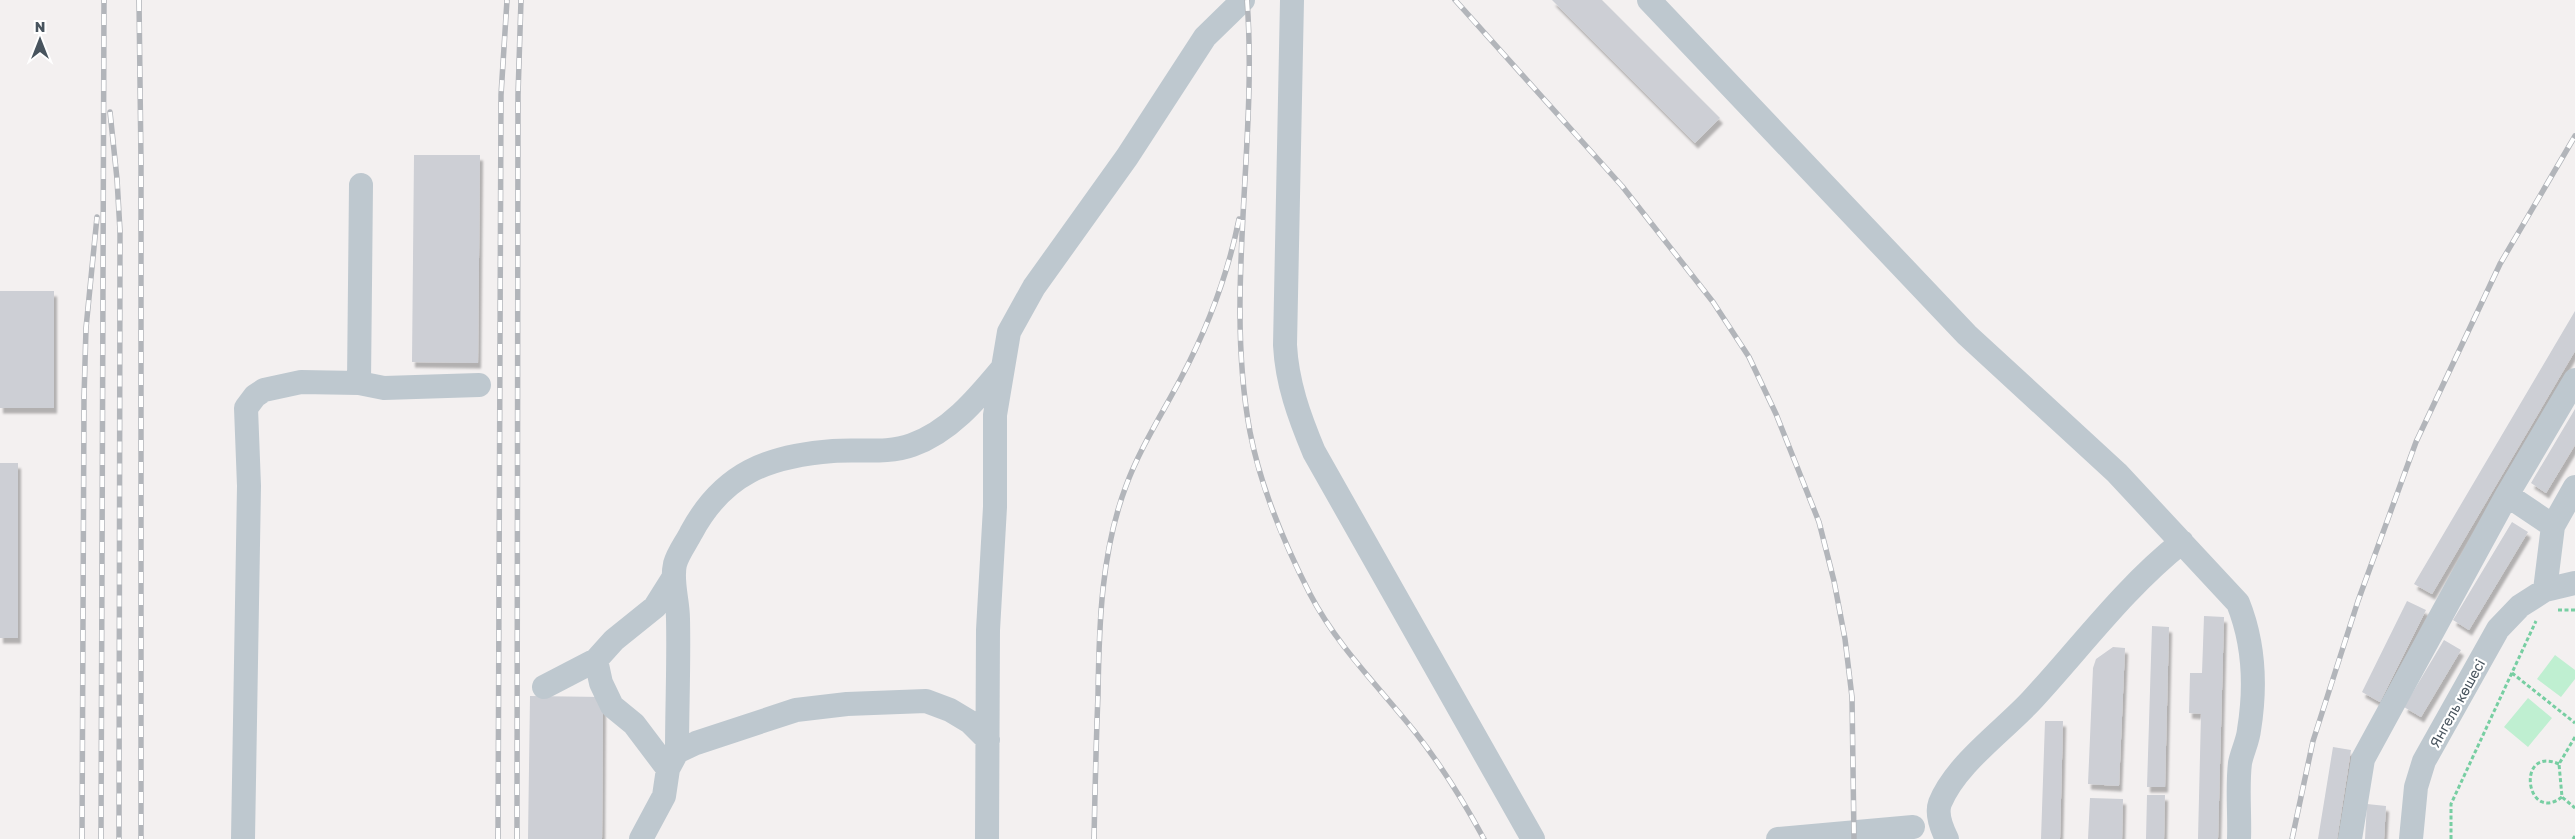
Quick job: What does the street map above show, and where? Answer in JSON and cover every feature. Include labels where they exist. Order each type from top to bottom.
[{"type":"street","points":[[987,839],[988,630],[995,507],[995,415],[1001,370],[1009,332],[1034,287],[1127,157],[1205,37],[1243,0]]},
{"type":"street","points":[[1292,0],[1284,345],[1286,370],[1295,406],[1314,452],[1533,839]]},
{"type":"street","points":[[1648,0],[1967,335],[2117,473],[2238,603],[2247,626],[2252,657],[2253,688],[2249,731],[2240,763],[2239,839]]},
{"type":"street","points":[[359,383],[361,185]]},
{"type":"street","points":[[544,687],[596,660],[614,640],[654,607],[672,580],[676,561],[692,532],[724,487],[760,465],[801,455],[911,446],[942,431],[980,395],[1001,370]]},
{"type":"street","points":[[2350,839],[2363,759],[2507,496],[2575,380]]},
{"type":"street","points":[[243,839],[249,486],[246,408],[255,396],[264,390],[301,382],[359,383],[384,388],[479,385]]},
{"type":"street","points":[[2550,600],[2553,526],[2575,487]]},
{"type":"street","points":[[2507,496],[2553,526]]},
{"type":"street","points":[[1778,839],[1908,833],[1939,804],[1954,778],[2031,701],[2100,621],[2154,565],[2182,542]]},
{"type":"street","points":[[641,839],[664,796],[672,760],[678,618],[676,594],[672,580]]},
{"type":"street","name":"Янгель көшесі","points":[[2411,839],[2412,813],[2422,770],[2452,708],[2498,629],[2520,606],[2550,600],[2575,583]]},
{"type":"street","points":[[596,660],[601,683],[612,706],[672,760]]},
{"type":"street","points":[[672,760],[696,743],[796,710],[901,700],[926,701],[950,710],[970,722],[988,740]]},
{"type":"street","points":[[1939,804],[1940,823],[1946,839]]},
{"type":"path","points":[[2550,600],[2575,610]]},
{"type":"path","points":[[2451,839],[2451,804],[2540,616]]},
{"type":"path","points":[[2512,673],[2575,723]]},
{"type":"path","points":[[2575,737],[2559,764],[2562,797],[2575,808]]},
{"type":"path","points":[[2559,764],[2547,761],[2536,766],[2530,776],[2529,784],[2531,792],[2540,800],[2552,802],[2562,797]]},
{"type":"green space","points":[[2555,655],[2575,670],[2575,679],[2561,697],[2537,679]]},
{"type":"green space","points":[[2528,698],[2552,718],[2528,747],[2504,727]]},
{"type":"building","points":[[1552,0],[1602,0],[1720,118],[1695,143]]},
{"type":"building","points":[[414,155],[480,155],[478,363],[412,362]]},
{"type":"building","points":[[0,291],[54,291],[54,408],[0,408]]},
{"type":"building","points":[[2575,311],[2575,351],[2432,594],[2414,584]]},
{"type":"building","points":[[2575,409],[2575,445],[2546,493],[2531,483]]},
{"type":"building","points":[[0,463],[18,463],[18,638],[0,638]]},
{"type":"building","points":[[2512,522],[2528,532],[2469,630],[2453,620]]},
{"type":"building","points":[[2407,601],[2426,610],[2380,702],[2362,692]]},
{"type":"building","points":[[2204,616],[2224,617],[2218,839],[2198,839],[2201,714],[2189,713],[2190,673],[2202,673]]},
{"type":"building","points":[[2152,626],[2169,627],[2165,787],[2147,787]]},
{"type":"building","points":[[2444,640],[2461,650],[2421,717],[2404,707]]},
{"type":"building","points":[[2113,647],[2125,648],[2119,786],[2088,784],[2093,668],[2096,659]]},
{"type":"building","points":[[530,696],[603,697],[602,839],[528,839]]},
{"type":"building","points":[[2045,721],[2063,721],[2060,839],[2041,839]]},
{"type":"building","points":[[2333,747],[2351,750],[2337,839],[2318,839]]},
{"type":"building","points":[[2147,795],[2165,795],[2164,839],[2146,839]]},
{"type":"building","points":[[2090,798],[2123,799],[2122,839],[2088,839]]},
{"type":"building","points":[[2367,804],[2386,806],[2384,839],[2365,839]]},
{"type":"railway","points":[[101,839],[104,0]]},
{"type":"railway","points":[[139,0],[141,162],[141,839]]},
{"type":"railway","points":[[498,839],[501,95],[507,0]]},
{"type":"railway","points":[[517,839],[518,95],[521,0]]},
{"type":"railway","points":[[1247,0],[1248,108],[1240,326],[1243,379],[1250,432],[1260,474],[1282,535],[1300,575],[1321,613],[1359,666],[1434,757],[1484,839]]},
{"type":"railway","points":[[1455,0],[1622,186],[1713,302],[1749,357],[1776,414],[1819,522],[1834,581],[1845,639],[1852,697],[1854,839]]},
{"type":"railway","points":[[110,112],[120,231],[119,839]]},
{"type":"railway","points":[[2292,839],[2313,741],[2358,601],[2416,442],[2500,264],[2575,136]]},
{"type":"railway","points":[[82,839],[84,398],[86,328],[97,217]]},
{"type":"railway","points":[[1094,839],[1098,669],[1103,589],[1111,537],[1132,472],[1191,359],[1208,321],[1223,281],[1239,219]]}]
